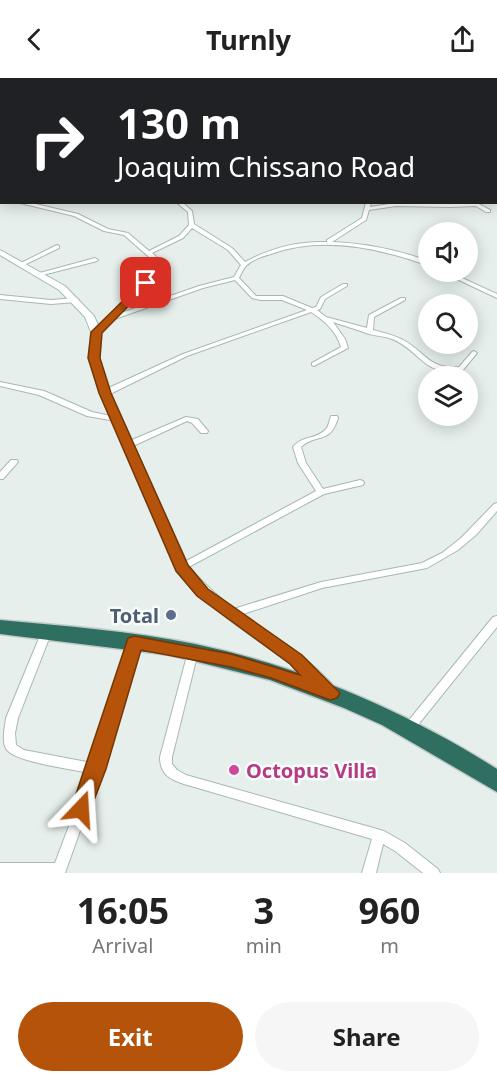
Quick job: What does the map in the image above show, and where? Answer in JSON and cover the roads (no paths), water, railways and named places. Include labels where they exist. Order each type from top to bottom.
[{"type":"highway","points":[[0,627],[134,642],[193,652],[275,672],[330,693],[409,728],[439,744],[497,782]]},
{"type":"street","points":[[27,204],[82,216],[106,230],[126,234],[150,252],[159,262],[161,271],[96,332]]},
{"type":"street","points":[[181,204],[190,211],[192,225],[230,249],[244,265]]},
{"type":"street","points":[[328,241],[364,219],[368,206],[389,204]]},
{"type":"street","points":[[421,204],[465,206],[477,204],[488,211]]},
{"type":"street","points":[[150,252],[181,237],[192,225]]},
{"type":"street","points":[[111,319],[201,287],[236,278],[244,265],[259,256],[310,242],[328,241],[408,254],[418,259]]},
{"type":"street","points":[[22,264],[57,247]]},
{"type":"street","points":[[0,252],[39,274],[76,300],[89,316],[96,332],[94,358],[105,393],[182,567],[203,592],[296,660],[330,693]]},
{"type":"street","points":[[39,274],[95,260]]},
{"type":"street","points":[[236,278],[257,298],[282,298],[324,318],[403,342],[423,362],[437,368],[461,369],[473,354]]},
{"type":"street","points":[[467,282],[497,296]]},
{"type":"street","points":[[105,393],[185,355],[318,308],[323,298],[345,285]]},
{"type":"street","points":[[0,297],[51,302],[76,300]]},
{"type":"street","points":[[370,332],[371,316],[403,299]]},
{"type":"street","points":[[314,364],[345,348],[337,332],[324,318]]},
{"type":"street","points":[[0,384],[41,393],[90,414],[117,419]]},
{"type":"street","points":[[321,492],[302,463],[297,447],[300,442],[326,434],[333,425],[334,418]]},
{"type":"street","points":[[128,445],[186,419],[195,421],[204,431]]},
{"type":"street","points":[[0,477],[14,462]]},
{"type":"street","points":[[182,567],[321,492],[360,483]]},
{"type":"street","points":[[231,614],[321,585],[424,566],[440,559],[461,544],[497,506]]},
{"type":"street","points":[[409,728],[497,620]]},
{"type":"street","points":[[47,631],[12,718],[9,733],[11,747],[21,754],[96,769]]},
{"type":"street","points":[[0,869],[58,871],[96,769],[134,642]]},
{"type":"street","points":[[193,652],[166,757],[166,766],[173,774],[232,794],[379,835],[433,873]]},
{"type":"street","points":[[369,873],[379,835]]},
{"type":"place","name":"Total","points":[[171,615]]},
{"type":"place","name":"Octopus Villa","points":[[234,770]]}]
